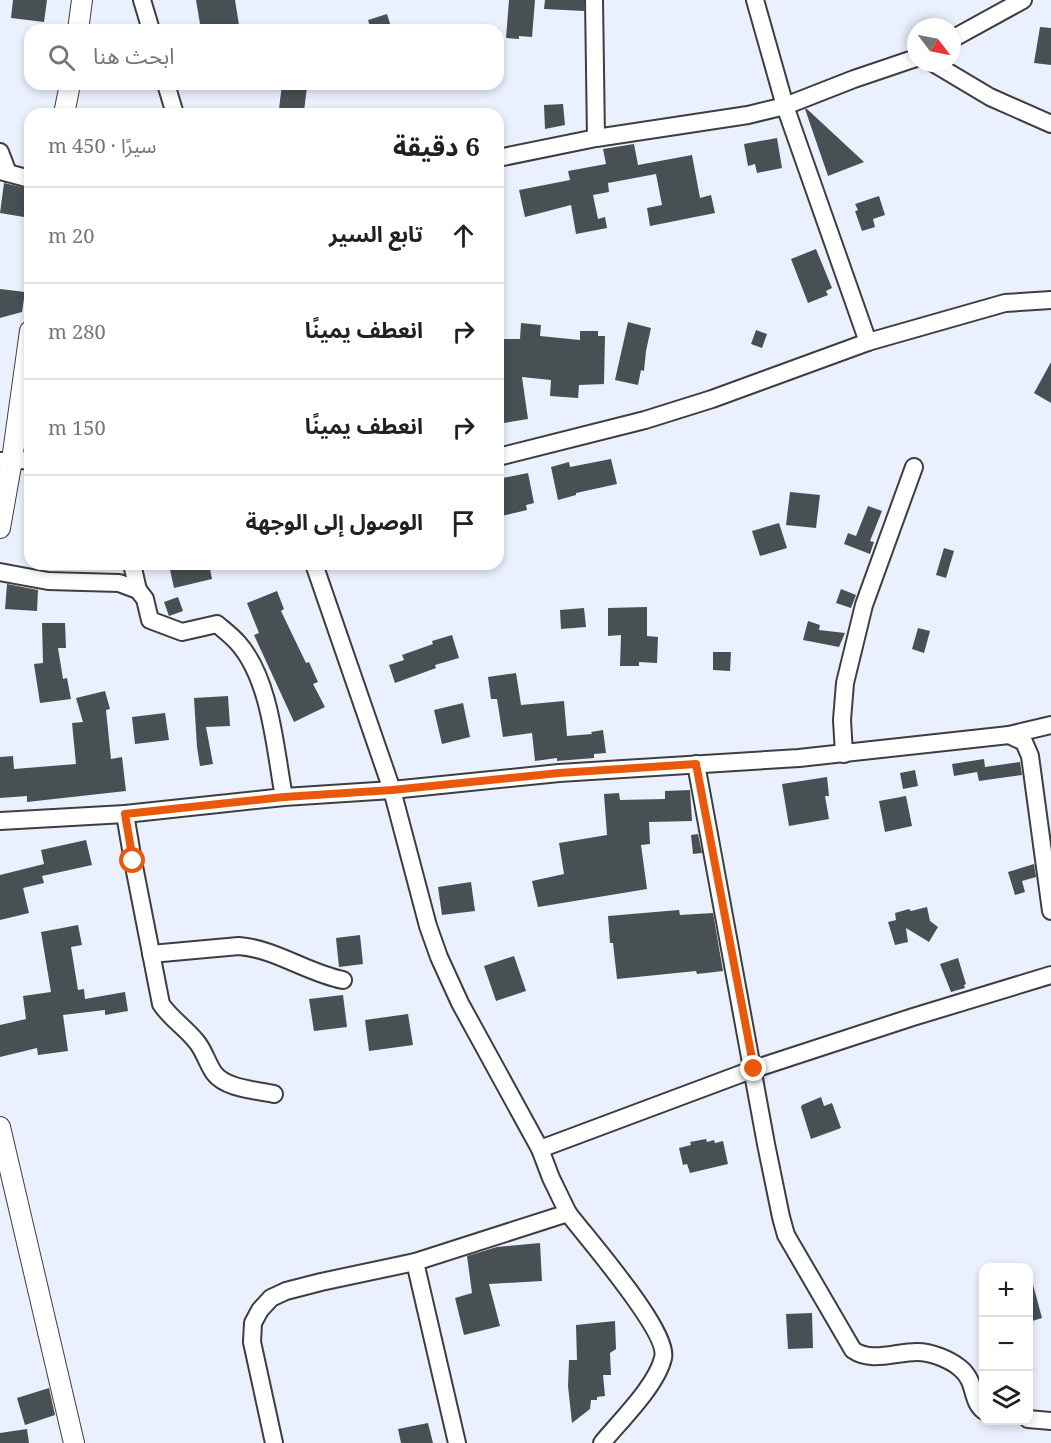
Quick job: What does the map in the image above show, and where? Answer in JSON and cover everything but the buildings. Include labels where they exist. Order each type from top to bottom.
[{"type":"street","points":[[79,24],[82,0]]},
{"type":"street","points":[[142,0],[149,24]]},
{"type":"street","points":[[594,0],[596,138]]},
{"type":"street","points":[[755,0],[785,106],[868,342]]},
{"type":"street","points":[[961,34],[1023,0]]},
{"type":"street","points":[[504,157],[596,138],[748,115],[785,106],[907,61]]},
{"type":"street","points":[[948,72],[990,97],[1051,124]]},
{"type":"street","points":[[65,108],[68,90]]},
{"type":"street","points":[[168,90],[173,108]]},
{"type":"street","points":[[0,152],[4,172],[24,177]]},
{"type":"street","points":[[504,455],[645,420],[712,399],[868,342],[1005,303],[1051,300]]},
{"type":"street","points":[[0,528],[14,460],[24,379]]},
{"type":"street","points":[[844,754],[842,720],[845,683],[864,605],[914,467]]},
{"type":"street","points":[[133,570],[138,590],[145,599],[150,620],[182,632],[217,624],[238,643],[248,657],[259,681],[268,710],[284,797]]},
{"type":"street","points":[[316,570],[392,790],[428,926],[448,981],[540,1149],[568,1213],[641,1306],[658,1334],[664,1354],[658,1374],[602,1443]]},
{"type":"street","points":[[0,572],[48,581],[119,583],[138,590]]},
{"type":"street","points":[[0,820],[125,814],[284,797],[392,790],[559,773],[844,754],[1009,735],[1051,725]]},
{"type":"street","points":[[1009,735],[1024,742],[1030,756],[1051,911]]},
{"type":"street","points":[[696,764],[783,1226],[853,1350],[868,1357],[919,1352],[946,1359],[971,1379],[979,1408]]},
{"type":"street","points":[[125,814],[161,1004],[168,1015],[198,1042],[214,1074],[230,1084],[274,1094]]},
{"type":"street","points":[[151,954],[239,946],[252,947],[318,974],[343,980]]},
{"type":"street","points":[[540,1149],[754,1069],[1051,975]]},
{"type":"street","points":[[0,1127],[74,1443]]},
{"type":"street","points":[[274,1443],[252,1342],[254,1323],[260,1310],[271,1298],[286,1291],[415,1262],[568,1213]]},
{"type":"street","points":[[415,1262],[457,1443]]},
{"type":"street","points":[[1033,1419],[1051,1421]]},
{"type":"route","points":[[133,861],[125,814],[284,797],[392,790],[559,773],[696,764],[754,1069]]}]
